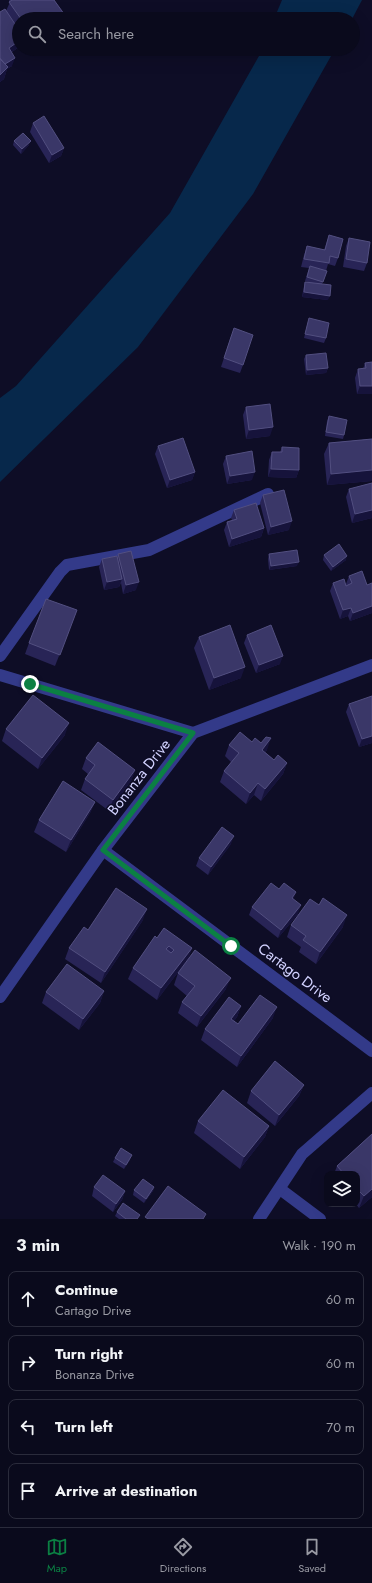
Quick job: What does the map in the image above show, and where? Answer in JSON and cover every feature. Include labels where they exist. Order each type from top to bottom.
[{"type":"street","points":[[0,656],[60,572],[67,565],[149,550],[268,494]]},
{"type":"street","points":[[0,675],[193,733],[372,665]]},
{"type":"street","name":"Bonanza Drive","points":[[0,997],[103,850],[193,733]]},
{"type":"street","name":"Cartago Drive","points":[[103,850],[372,1051]]},
{"type":"street","points":[[259,1219],[302,1154],[372,1093]]},
{"type":"street","points":[[280,1189],[320,1219]]},
{"type":"water","points":[[282,0],[362,0],[356,12],[277,12]]},
{"type":"water","points":[[259,56],[331,56],[253,194],[138,347],[0,482],[0,398],[16,386],[170,213]]},
{"type":"building","points":[[12,0],[54,0],[63,12],[16,12],[9,2]]},
{"type":"building","points":[[5,9],[12,20],[12,46],[9,48],[12,56],[15,58],[5,64],[0,58],[0,12]]},
{"type":"building","points":[[0,59],[8,67],[0,75]]},
{"type":"building","points":[[44,116],[64,148],[52,155],[33,123]]},
{"type":"building","points":[[23,133],[31,141],[22,149],[14,141]]},
{"type":"building","points":[[329,235],[343,239],[338,258],[330,256],[329,263],[304,259],[307,246],[325,250]]},
{"type":"building","points":[[349,238],[370,242],[367,263],[346,259]]},
{"type":"building","points":[[310,266],[327,271],[323,282],[307,277]]},
{"type":"building","points":[[305,282],[331,285],[330,296],[304,292]]},
{"type":"building","points":[[309,318],[329,323],[326,338],[305,334]]},
{"type":"building","points":[[234,328],[253,335],[243,365],[224,358]]},
{"type":"building","points":[[326,353],[328,368],[307,370],[306,355]]},
{"type":"building","points":[[372,362],[372,386],[360,386],[358,369],[366,368],[365,363]]},
{"type":"building","points":[[270,404],[273,427],[249,430],[246,407]]},
{"type":"building","points":[[329,416],[347,420],[344,435],[326,432]]},
{"type":"building","points":[[183,438],[195,472],[170,480],[158,446]]},
{"type":"building","points":[[372,439],[372,470],[331,474],[329,443]]},
{"type":"building","points":[[282,447],[299,448],[299,470],[271,469],[272,452],[282,452]]},
{"type":"building","points":[[252,451],[255,472],[230,476],[226,456]]},
{"type":"building","points":[[372,483],[372,510],[355,514],[349,489]]},
{"type":"building","points":[[284,490],[292,521],[271,527],[263,495]]},
{"type":"building","points":[[256,503],[264,528],[232,539],[227,522],[237,519],[234,510]]},
{"type":"building","points":[[339,544],[347,556],[333,567],[324,555]]},
{"type":"building","points":[[297,550],[299,562],[271,566],[269,554]]},
{"type":"building","points":[[131,551],[139,582],[126,585],[118,554]]},
{"type":"building","points":[[117,556],[122,579],[107,582],[102,559]]},
{"type":"building","points":[[362,571],[367,585],[372,583],[372,606],[353,613],[351,608],[343,610],[333,583],[344,579],[346,586],[352,583],[349,576]]},
{"type":"building","points":[[46,599],[77,610],[60,655],[29,643]]},
{"type":"building","points":[[230,625],[245,667],[214,678],[199,637]]},
{"type":"building","points":[[271,625],[283,656],[259,665],[247,635]]},
{"type":"building","points":[[33,695],[69,723],[42,758],[6,729]]},
{"type":"building","points":[[372,696],[372,736],[362,739],[349,704]]},
{"type":"building","points":[[240,732],[252,742],[255,738],[261,743],[266,737],[271,738],[262,750],[274,760],[278,755],[287,763],[265,789],[258,783],[250,793],[224,771],[239,753],[229,745]]},
{"type":"building","points":[[98,742],[135,770],[113,800],[85,779],[95,765],[86,758]]},
{"type":"building","points":[[63,781],[95,802],[71,840],[39,820]]},
{"type":"building","points":[[222,827],[234,836],[211,867],[199,858]]},
{"type":"building","points":[[271,883],[279,889],[284,883],[296,892],[292,898],[301,905],[281,930],[252,907]]},
{"type":"building","points":[[116,888],[147,909],[105,972],[69,948],[84,927],[88,930]]},
{"type":"building","points":[[323,898],[347,915],[320,952],[303,940],[306,936],[291,925],[310,899],[319,905]]},
{"type":"building","points":[[164,928],[192,948],[161,988],[133,968],[155,936],[157,938]],"holes":[[[169,946],[174,950],[171,953],[166,949]]]},
{"type":"building","points":[[195,950],[231,978],[201,1016],[182,1002],[195,986],[178,973]]},
{"type":"building","points":[[67,964],[104,991],[83,1019],[46,992]]},
{"type":"building","points":[[260,995],[277,1007],[241,1056],[205,1029],[229,997],[241,1006],[231,1019],[238,1024]]},
{"type":"building","points":[[275,1061],[304,1085],[279,1115],[251,1091]]},
{"type":"building","points":[[223,1090],[269,1126],[244,1157],[198,1121]]},
{"type":"building","points":[[372,1134],[372,1189],[364,1196],[360,1192],[360,1171],[341,1171],[337,1166]]},
{"type":"building","points":[[121,1148],[132,1155],[126,1165],[115,1158]]},
{"type":"building","points":[[103,1175],[125,1191],[116,1204],[94,1187]]},
{"type":"building","points":[[143,1179],[154,1187],[146,1199],[134,1190]]},
{"type":"building","points":[[168,1186],[206,1214],[203,1219],[148,1219],[145,1217]]},
{"type":"building","points":[[123,1203],[140,1215],[137,1219],[126,1219],[117,1212]]},
{"type":"route","points":[[30,684],[193,733],[103,850],[231,946]]}]
